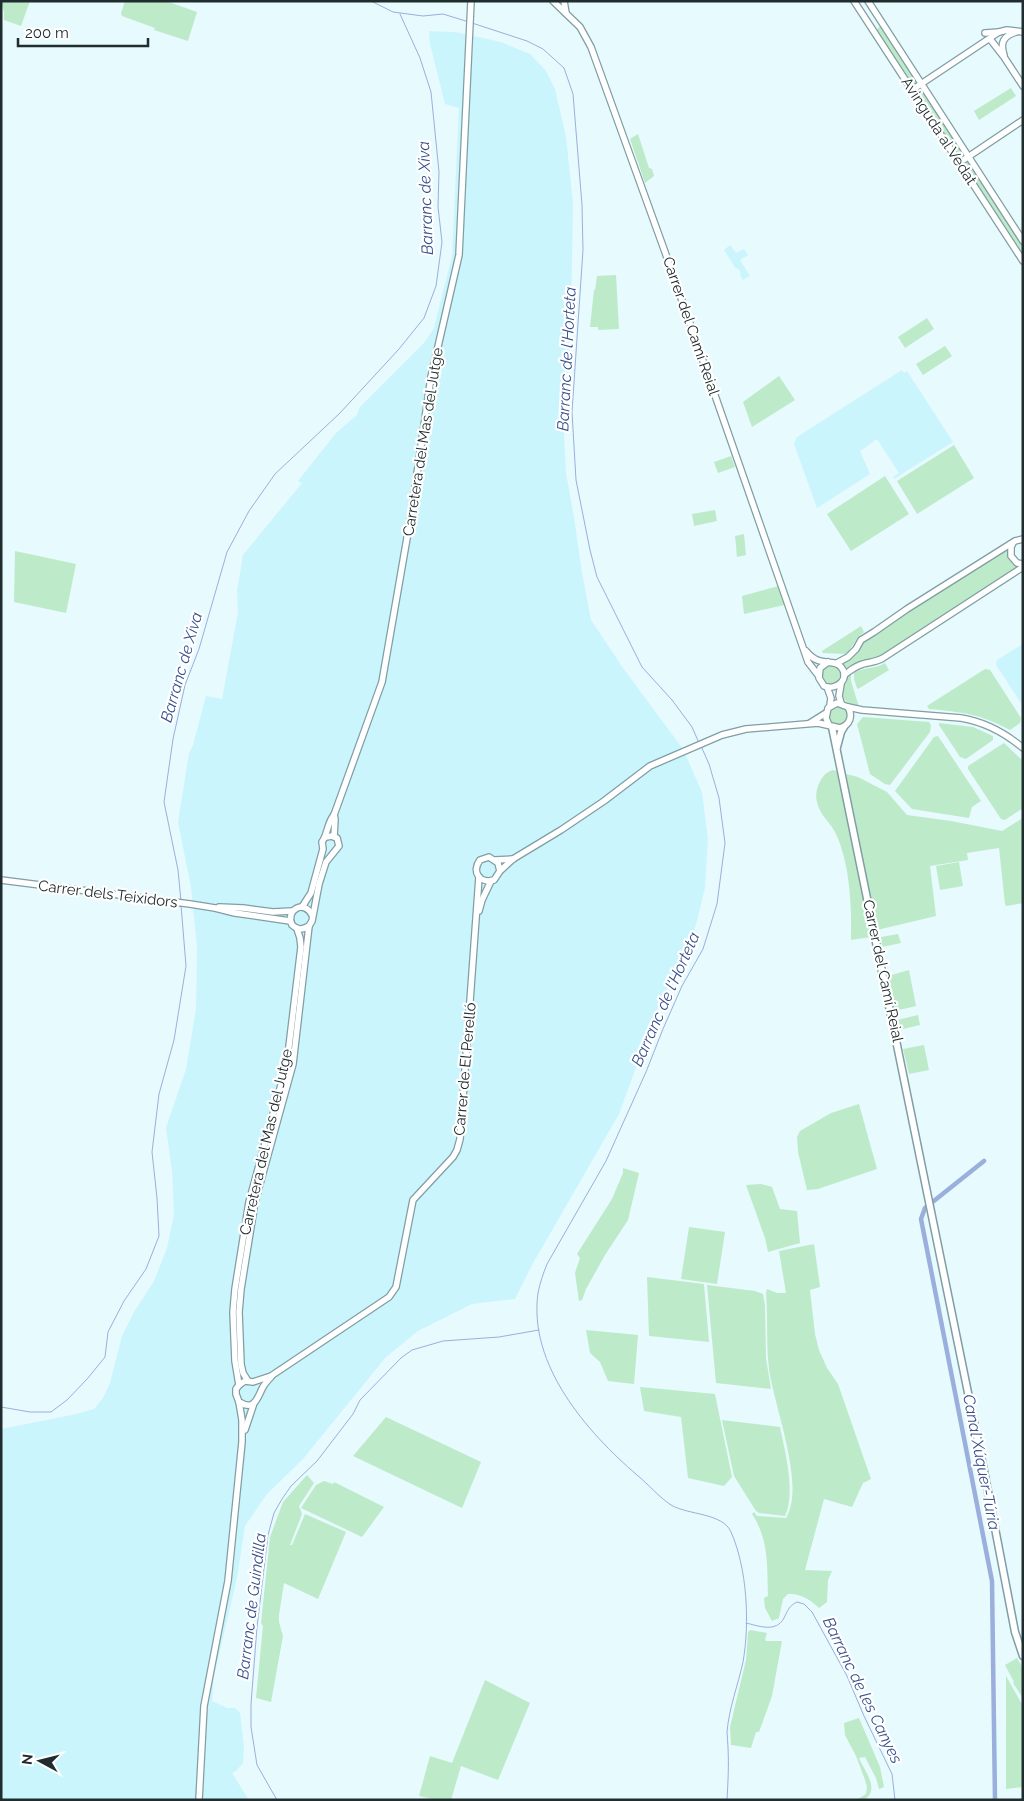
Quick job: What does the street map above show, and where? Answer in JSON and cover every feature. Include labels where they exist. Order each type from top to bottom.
[{"type":"main road","name":"Carrer del Camí Reial","points":[[831,726],[931,1208],[1015,1632],[1023,1656]]},
{"type":"main road","name":"Carrer del Camí Reial","points":[[837,748],[844,727]]},
{"type":"street","name":"Carretera del Mas del Jutge","points":[[326,837],[330,819],[334,815],[382,681],[411,515],[431,377],[459,255],[472,1]]},
{"type":"street","name":"Carrer del Camí Reial","points":[[553,1],[584,33],[591,47],[808,662],[818,675]]},
{"type":"street","points":[[564,1],[566,13]]},
{"type":"street","name":"Avinguda al Vedat","points":[[854,1],[1023,261]]},
{"type":"street","name":"Avinguda al Vedat","points":[[868,1],[1023,241]]},
{"type":"street","points":[[867,20],[870,15],[878,17],[876,26],[871,26]]},
{"type":"street","points":[[985,33],[1007,30],[1021,32]]},
{"type":"street","points":[[912,90],[1000,32]]},
{"type":"street","points":[[1004,57],[1002,43],[1006,37],[1021,32]]},
{"type":"street","points":[[990,39],[1023,86]]},
{"type":"street","points":[[959,163],[1023,120]]},
{"type":"street","points":[[841,684],[836,687],[827,687],[822,684],[818,675],[820,668],[828,662],[837,663],[848,657],[861,640],[907,609],[1013,543],[1023,539]]},
{"type":"street","points":[[1013,543],[1011,556],[1017,563],[1023,565]]},
{"type":"street","points":[[844,676],[855,667],[883,658],[1023,565]]},
{"type":"street","name":"Carrer del Camí Reial","points":[[803,646],[814,659],[828,662]]},
{"type":"street","points":[[837,663],[843,670],[844,676],[839,696],[841,703]]},
{"type":"street","points":[[827,687],[831,698],[826,718],[831,726]]},
{"type":"street","points":[[830,705],[841,703],[848,707],[862,710],[974,720],[997,730],[1023,748]]},
{"type":"street","points":[[513,859],[495,860],[486,857],[480,860],[476,870],[479,877],[484,881],[491,881],[513,859],[568,825],[650,766],[676,754],[722,735],[746,729],[809,723],[844,727],[849,722],[851,716],[848,707]]},
{"type":"street","points":[[851,716],[862,710]]},
{"type":"street","points":[[809,723],[826,714]]},
{"type":"street","name":"Carretera del Mas del Jutge","points":[[334,815],[334,837]]},
{"type":"street","points":[[302,906],[310,893],[323,849],[322,842],[326,837],[334,837],[338,841],[339,846],[332,853],[323,869],[312,921],[309,926],[303,929],[292,925],[290,921],[292,911],[297,907],[307,908],[312,915]]},
{"type":"street","points":[[323,849],[326,852],[332,853]]},
{"type":"street","points":[[495,860],[500,870]]},
{"type":"street","name":"Carrer de El Perelló","points":[[271,1376],[389,1297],[396,1286],[413,1200],[453,1157],[460,1140],[479,877]]},
{"type":"street","name":"Carrer dels Teixidors","points":[[1,880],[190,904],[290,921]]},
{"type":"street","name":"Carrer de El Perelló","points":[[477,917],[482,900],[491,881]]},
{"type":"street","name":"Carrer dels Teixidors","points":[[215,908],[243,908],[273,912],[292,911]]},
{"type":"street","name":"Carretera del Mas del Jutge","points":[[250,1381],[243,1373],[241,1364],[239,1312],[241,1289],[255,1202],[294,1064],[309,926]]},
{"type":"street","name":"Carretera del Mas del Jutge","points":[[239,1385],[235,1361],[233,1312],[235,1289],[248,1202],[287,1063],[301,947],[297,928]]},
{"type":"street","points":[[199,1800],[205,1694],[228,1582],[242,1442],[240,1402],[236,1394],[239,1385],[271,1376]]},
{"type":"street","points":[[242,1442],[247,1420],[254,1403],[271,1376]]},
{"type":"street","points":[[250,1381],[259,1388],[260,1392]]},
{"type":"street","points":[[240,1402],[246,1405],[254,1403]]},
{"type":"shaded area","points":[[429,31],[455,32],[501,42],[530,54],[546,71],[555,89],[566,137],[573,204],[571,314],[564,437],[566,473],[582,573],[591,620],[623,668],[683,749],[702,792],[708,840],[705,888],[697,921],[684,959],[658,1007],[619,1114],[532,1265],[515,1299],[472,1304],[418,1331],[386,1357],[303,1459],[267,1494],[245,1526],[237,1578],[214,1677],[212,1701],[227,1708],[235,1708],[240,1713],[244,1746],[243,1763],[232,1773],[249,1800],[1,1800],[1,1429],[94,1409],[103,1398],[110,1383],[122,1336],[134,1312],[154,1281],[167,1248],[174,1214],[172,1171],[166,1128],[186,1069],[196,1009],[197,947],[191,887],[178,822],[189,753],[193,745],[206,696],[222,699],[238,612],[237,591],[243,555],[302,483],[298,481],[336,433],[357,415],[359,408],[424,343],[434,328],[452,256],[459,108],[445,104],[430,44]]},
{"type":"shaded area","points":[[730,245],[736,253],[744,249],[748,255],[740,260],[750,276],[743,280],[738,268],[736,269],[724,250]]},
{"type":"shaded area","points":[[902,370],[904,373],[907,371],[953,442],[894,479],[893,477],[899,473],[877,439],[860,451],[870,474],[817,508],[794,444],[797,437]]},
{"type":"shaded area","points":[[1023,644],[1023,706],[996,665],[997,660]]},
{"type":"green space","points":[[1,1],[30,1],[21,26],[4,20]]},
{"type":"green space","points":[[125,1],[166,1],[197,12],[188,41],[154,30],[155,28],[122,16],[121,13]]},
{"type":"green space","points":[[880,26],[917,82],[913,86],[876,30]]},
{"type":"green space","points":[[1011,88],[1016,96],[979,120],[974,111]]},
{"type":"green space","points":[[921,90],[963,154],[959,157],[917,93]]},
{"type":"green space","points":[[638,134],[649,168],[652,169],[654,176],[645,183],[630,139]]},
{"type":"green space","points":[[968,161],[1023,245],[1023,258],[963,164]]},
{"type":"green space","points":[[616,275],[619,329],[598,330],[598,327],[590,327],[597,276]]},
{"type":"green space","points":[[927,318],[934,329],[905,348],[898,337]]},
{"type":"green space","points":[[945,346],[952,356],[923,375],[916,364]]},
{"type":"green space","points":[[779,376],[795,400],[752,427],[743,402]]},
{"type":"green space","points":[[954,445],[974,478],[917,514],[897,481]]},
{"type":"green space","points":[[731,456],[735,467],[718,473],[714,462]]},
{"type":"green space","points":[[885,476],[909,514],[851,551],[827,514]]},
{"type":"green space","points":[[715,510],[717,521],[694,526],[692,514]]},
{"type":"green space","points":[[744,534],[746,555],[737,557],[735,536]]},
{"type":"green space","points":[[1009,547],[1022,566],[879,658],[846,671],[842,664],[853,656],[862,641]]},
{"type":"green space","points":[[15,551],[76,564],[66,613],[14,602]]},
{"type":"green space","points":[[782,585],[789,604],[744,614],[742,596]]},
{"type":"green space","points":[[861,626],[864,632],[845,654],[823,653],[822,651]]},
{"type":"green space","points":[[885,663],[889,670],[857,688],[854,673]]},
{"type":"green space","points":[[831,666],[838,669],[841,676],[838,683],[831,686],[824,683],[821,676],[824,669]]},
{"type":"green space","points":[[985,669],[990,670],[1021,718],[1020,723],[1010,730],[990,720],[971,715],[929,709],[927,706]]},
{"type":"green space","points":[[851,672],[851,681],[859,707],[847,702],[842,694],[844,684]]},
{"type":"green space","points":[[838,706],[845,709],[848,716],[845,723],[838,726],[831,723],[828,716],[831,709]]},
{"type":"green space","points":[[863,717],[929,722],[931,725],[930,732],[890,785],[885,784],[870,774],[857,724]]},
{"type":"green space","points":[[939,723],[973,727],[993,736],[993,740],[966,759],[960,757]]},
{"type":"green space","points":[[938,736],[981,801],[972,807],[969,818],[912,809],[895,791],[934,737]]},
{"type":"green space","points":[[1004,743],[1023,761],[1023,808],[1005,820],[1001,819],[968,769],[968,766]]},
{"type":"green space","points":[[833,770],[837,771],[871,937],[851,940],[850,900],[847,872],[841,846],[836,834],[820,811],[817,802],[816,797],[819,783],[825,775]]},
{"type":"green space","points":[[846,774],[858,777],[887,792],[907,815],[1002,831],[1023,818],[1023,903],[1006,906],[1005,904],[999,848],[967,853],[968,860],[930,866],[936,916],[877,930]]},
{"type":"green space","points":[[959,862],[963,886],[940,890],[936,866]]},
{"type":"green space","points":[[898,934],[901,943],[882,947],[881,937]]},
{"type":"green space","points":[[909,970],[916,1006],[895,1011],[888,976]]},
{"type":"green space","points":[[918,1015],[920,1025],[899,1030],[897,1020]]},
{"type":"green space","points":[[924,1045],[929,1070],[909,1074],[903,1049]]},
{"type":"green space","points":[[859,1104],[877,1169],[818,1189],[807,1190],[798,1152],[797,1137],[800,1131],[831,1113]]},
{"type":"green space","points":[[623,1168],[639,1173],[628,1220],[605,1255],[582,1300],[579,1301],[575,1273],[580,1258],[577,1254],[612,1199],[623,1173]]},
{"type":"green space","points":[[761,1184],[772,1187],[780,1209],[797,1211],[800,1243],[768,1252],[765,1238],[746,1185]]},
{"type":"green space","points":[[689,1227],[725,1232],[717,1284],[681,1279]]},
{"type":"green space","points":[[814,1244],[820,1287],[810,1290],[815,1334],[819,1350],[827,1368],[838,1384],[871,1479],[863,1483],[852,1507],[824,1499],[805,1570],[832,1571],[828,1580],[827,1602],[819,1608],[805,1598],[788,1594],[783,1599],[779,1618],[772,1621],[765,1608],[764,1598],[768,1596],[766,1553],[762,1533],[752,1514],[754,1512],[757,1516],[786,1518],[791,1504],[792,1486],[787,1445],[769,1369],[766,1293],[767,1289],[777,1293],[786,1293],[779,1251]]},
{"type":"green space","points":[[647,1277],[704,1284],[709,1342],[649,1336]]},
{"type":"green space","points":[[707,1285],[755,1291],[763,1294],[766,1358],[771,1389],[716,1383]]},
{"type":"green space","points":[[586,1330],[638,1335],[634,1384],[608,1381],[600,1362],[590,1353]]},
{"type":"green space","points":[[640,1387],[715,1394],[732,1477],[724,1486],[688,1478],[681,1417],[644,1411]]},
{"type":"green space","points":[[386,1417],[481,1462],[462,1508],[353,1456]]},
{"type":"green space","points":[[722,1420],[780,1427],[790,1484],[790,1495],[785,1516],[756,1511],[734,1476]]},
{"type":"green space","points":[[307,1475],[314,1483],[299,1506],[302,1514],[290,1545],[292,1545],[305,1514],[346,1532],[318,1599],[284,1583],[279,1615],[283,1636],[271,1702],[256,1698],[263,1626],[261,1623],[270,1537],[283,1502]]},
{"type":"green space","points":[[324,1481],[333,1484],[334,1482],[384,1507],[362,1537],[301,1508],[316,1485]]},
{"type":"green space","points":[[750,1630],[767,1633],[766,1641],[782,1641],[772,1696],[751,1748],[731,1745],[730,1727],[746,1660],[748,1632]]},
{"type":"green space","points":[[1017,1658],[1023,1668],[1023,1698],[1013,1683],[1005,1665]]},
{"type":"green space","points":[[1006,1676],[1023,1706],[1023,1787],[1006,1789]]},
{"type":"green space","points":[[485,1680],[530,1703],[498,1780],[461,1766],[451,1800],[438,1800],[419,1796],[430,1756],[452,1763]]},
{"type":"green space","points":[[859,1718],[880,1767],[884,1787],[879,1789],[876,1778],[865,1757],[859,1758],[871,1785],[869,1796],[864,1800],[858,1799],[866,1794],[867,1787],[856,1756],[845,1735],[844,1723]]},
{"type":"waterway","name":"Barranc de l'Horteta","points":[[371,1],[393,12],[423,16],[443,14],[469,22]]},
{"type":"waterway","name":"Barranc de Xiva","points":[[181,901],[178,870],[164,802],[173,739],[185,685],[199,649],[227,552],[249,511],[275,474],[340,413],[399,349],[424,318],[436,286],[442,242],[438,207],[439,172],[431,92],[420,58],[400,14]]},
{"type":"waterway","name":"Barranc de l'Horteta","points":[[472,23],[527,41],[543,49],[564,68],[573,94],[582,205],[583,250],[572,412],[576,480],[597,577],[642,667],[672,700],[692,727],[699,743]]},
{"type":"waterway","name":"Barranc de l'Horteta","points":[[701,746],[709,764],[719,798],[725,843],[717,904],[703,949],[682,986],[606,1161],[547,1264],[538,1293],[537,1320],[542,1346],[552,1371],[565,1395],[599,1439],[671,1505],[721,1521],[731,1532],[744,1578],[746,1630],[743,1662],[728,1723],[727,1800]]},
{"type":"waterway","name":"Barranc de Xiva","points":[[1,1407],[30,1412],[51,1412],[67,1400],[88,1378],[105,1357],[108,1332],[124,1301],[146,1269],[159,1236],[152,1152],[159,1094],[174,1040],[186,966],[181,905]]},
{"type":"waterway","name":"Canal Xúquer-Túria","points":[[984,1161],[925,1208],[921,1219],[992,1581],[995,1800]]},
{"type":"waterway","name":"Barranc de Guindilla","points":[[277,1800],[257,1765],[251,1727],[257,1627],[268,1535],[274,1513],[291,1486],[317,1461],[353,1414],[360,1400],[401,1358],[412,1350],[443,1341],[499,1337],[539,1330]]},
{"type":"waterway","name":"Barranc de les Canyes","points":[[746,1623],[762,1627],[777,1626],[781,1623],[790,1607],[797,1602],[804,1604],[812,1612],[847,1676],[892,1774],[895,1800]]}]
